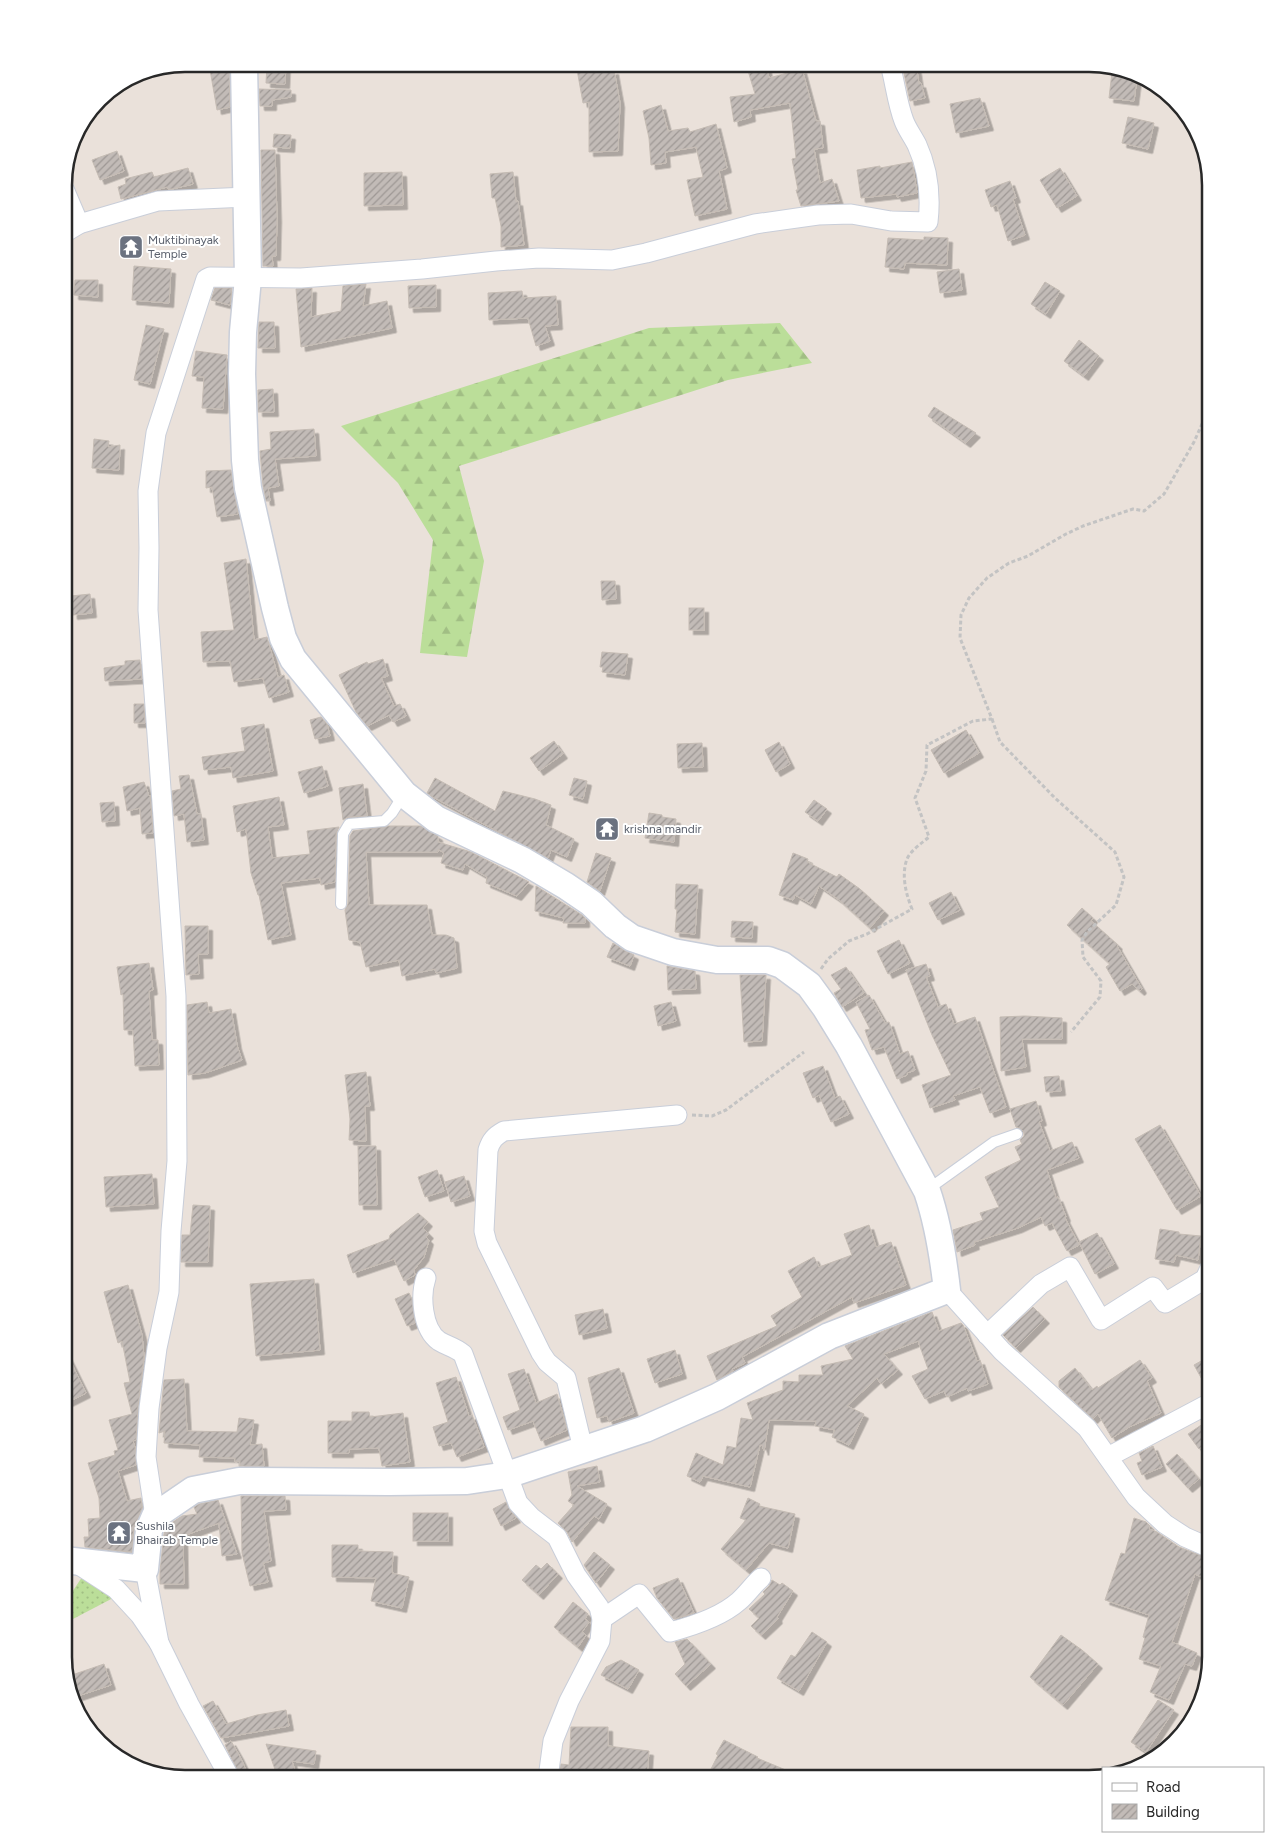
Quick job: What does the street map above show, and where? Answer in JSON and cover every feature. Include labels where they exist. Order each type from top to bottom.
[{"type":"street","points":[[244,73],[248,278],[243,332],[242,374],[245,460],[248,488],[283,638],[293,659],[404,794],[436,819],[522,860],[566,886],[591,903],[615,926],[632,938],[673,952],[717,960],[768,960],[782,966],[809,985],[849,1046],[927,1190],[941,1238],[947,1290],[986,1335],[1030,1378],[1088,1428],[1136,1497],[1165,1524],[1185,1537],[1202,1544]]},
{"type":"street","points":[[159,1643],[145,1570],[149,1530],[154,1516],[146,1457],[149,1408],[157,1348],[169,1292],[171,1231],[177,1161],[176,996],[148,610],[148,491],[156,433],[206,279],[210,277],[287,278],[349,275],[539,258],[612,260],[646,253],[755,224],[818,215],[851,214],[891,221],[928,222],[930,208],[926,169],[904,121],[893,73]]},
{"type":"street","points":[[73,228],[158,201],[247,197]]},
{"type":"street","points":[[583,1449],[566,1378],[547,1362],[541,1353],[486,1243],[484,1231],[488,1150],[496,1135],[504,1131],[677,1115]]},
{"type":"street","points":[[986,1335],[1041,1284],[1070,1267],[1101,1320],[1153,1287],[1165,1303],[1202,1281]]},
{"type":"street","points":[[426,1278],[422,1297],[429,1326],[434,1336],[440,1341],[455,1347],[463,1354],[506,1475],[518,1503],[557,1537],[576,1575],[599,1607],[602,1619],[600,1642],[569,1701],[553,1741],[549,1769]]},
{"type":"street","points":[[154,1516],[193,1490],[239,1481],[457,1481],[506,1475],[654,1425],[716,1397],[829,1336],[947,1290]]},
{"type":"street","points":[[1108,1457],[1202,1407]]},
{"type":"street","points":[[72,1561],[145,1570]]},
{"type":"street","points":[[72,1563],[116,1589],[140,1615],[159,1643],[189,1704],[225,1769]]},
{"type":"street","points":[[602,1619],[638,1594],[670,1632],[685,1628],[725,1611],[738,1602],[761,1578]]},
{"type":"lane","points":[[341,904],[343,834],[349,824],[384,821],[392,813],[404,794]]},
{"type":"lane","points":[[927,1190],[994,1142],[1017,1134]]},
{"type":"path","points":[[1071,1032],[1100,997],[1101,981],[1083,957],[1082,940],[1091,928],[1116,905],[1124,877],[1115,852],[1055,798],[1000,742],[960,638],[961,615],[969,598],[987,578],[1009,563],[1028,556],[1083,526],[1133,509],[1144,511],[1164,494],[1194,442],[1202,424]]},
{"type":"path","points":[[809,985],[828,959],[849,941],[867,934],[912,909],[908,900],[904,876],[907,858],[917,846],[929,837],[915,798],[926,772],[927,745],[973,721],[992,719]]},
{"type":"path","points":[[677,1115],[712,1116],[726,1110],[804,1052]]},
{"type":"green space","points":[[780,323],[812,363],[728,380],[459,466],[484,561],[467,657],[420,653],[433,540],[398,483],[341,426],[649,328]]},
{"type":"green space","points":[[84,1574],[115,1597],[73,1619],[72,1592]]},
{"type":"building","points":[[211,73],[229,73],[230,107],[217,110]]},
{"type":"building","points":[[267,73],[286,73],[285,84],[266,83]]},
{"type":"building","points":[[578,73],[615,73],[620,103],[618,151],[589,152],[589,102],[583,103]]},
{"type":"building","points":[[749,73],[768,73],[769,78],[787,73],[803,73],[816,121],[820,121],[823,148],[814,149],[820,183],[832,179],[839,201],[801,206],[796,190],[798,190],[792,159],[796,158],[790,103],[750,110],[751,117],[734,122],[730,97],[755,94]]},
{"type":"building","points":[[904,73],[917,73],[919,84],[921,83],[925,98],[910,101]]},
{"type":"building","points":[[1112,75],[1136,83],[1134,101],[1109,98]]},
{"type":"building","points":[[259,89],[291,90],[291,97],[272,100],[272,106],[260,106]]},
{"type":"building","points":[[980,98],[989,126],[956,133],[950,104]]},
{"type":"building","points":[[661,105],[668,131],[688,128],[690,132],[716,124],[727,168],[719,171],[727,209],[695,216],[687,180],[703,177],[696,147],[665,152],[666,163],[651,165],[649,138],[643,111]]},
{"type":"building","points":[[1128,117],[1154,123],[1148,149],[1122,143]]},
{"type":"building","points":[[274,134],[291,135],[290,148],[273,147]]},
{"type":"building","points":[[261,150],[275,150],[277,218],[276,256],[272,256],[273,266],[263,266]]},
{"type":"building","points":[[117,151],[124,171],[100,180],[92,160]]},
{"type":"building","points":[[912,162],[917,193],[897,197],[896,194],[861,198],[857,170]]},
{"type":"building","points":[[188,168],[193,184],[172,189],[167,187],[121,199],[118,187],[126,184],[125,179],[152,172],[154,177]]},
{"type":"building","points":[[1060,168],[1077,196],[1057,208],[1040,180]]},
{"type":"building","points":[[402,172],[403,205],[364,206],[364,173]]},
{"type":"building","points":[[513,172],[516,202],[518,201],[524,245],[501,247],[501,226],[495,198],[492,198],[490,174]]},
{"type":"building","points":[[1010,181],[1016,198],[1013,199],[1025,235],[1008,241],[997,205],[991,207],[985,190]]},
{"type":"building","points":[[924,237],[948,238],[947,265],[905,263],[904,269],[885,267],[888,238],[924,240]]},
{"type":"building","points":[[134,266],[171,269],[169,303],[132,300]]},
{"type":"building","points":[[959,269],[962,290],[940,293],[937,272]]},
{"type":"building","points":[[75,280],[98,280],[98,297],[74,295]]},
{"type":"building","points":[[1045,282],[1060,291],[1046,314],[1031,304]]},
{"type":"building","points":[[366,284],[363,306],[387,301],[392,328],[301,347],[296,289],[312,288],[311,317],[341,311],[343,286]]},
{"type":"building","points":[[436,285],[436,307],[409,308],[408,286]]},
{"type":"building","points":[[215,288],[232,288],[230,305],[211,300]]},
{"type":"building","points":[[522,291],[523,298],[556,296],[558,325],[545,326],[550,341],[536,346],[528,318],[489,320],[488,293]]},
{"type":"building","points":[[259,322],[274,322],[275,348],[258,348]]},
{"type":"building","points":[[146,325],[164,329],[150,384],[134,380]]},
{"type":"building","points":[[1079,340],[1099,356],[1084,376],[1064,361]]},
{"type":"building","points":[[196,351],[227,355],[223,409],[202,408],[204,377],[192,376]]},
{"type":"building","points":[[273,389],[274,412],[258,412],[258,390]]},
{"type":"building","points":[[934,407],[976,433],[966,443],[928,416]]},
{"type":"building","points":[[314,429],[316,456],[275,459],[279,486],[268,488],[270,501],[266,501],[260,451],[271,449],[270,432]]},
{"type":"building","points":[[94,439],[109,441],[108,447],[120,445],[119,470],[92,468]]},
{"type":"building","points":[[231,470],[238,514],[217,517],[212,487],[206,488],[206,471]]},
{"type":"building","points":[[246,559],[254,640],[267,637],[278,677],[284,675],[289,692],[269,698],[263,678],[234,682],[230,661],[203,662],[201,632],[234,630],[224,563]]},
{"type":"building","points":[[601,581],[615,581],[616,599],[602,600]]},
{"type":"building","points":[[90,594],[92,613],[73,615],[73,596]]},
{"type":"building","points":[[689,608],[704,608],[704,630],[689,630]]},
{"type":"building","points":[[602,652],[628,654],[625,675],[602,672],[603,667],[600,667]]},
{"type":"building","points":[[383,659],[388,676],[381,678],[394,706],[400,704],[406,716],[393,722],[389,715],[367,726],[356,712],[339,675],[367,662],[368,664]]},
{"type":"building","points":[[140,660],[142,679],[105,681],[104,668],[125,665],[125,661]]},
{"type":"building","points":[[134,704],[144,704],[145,723],[134,723]]},
{"type":"building","points":[[321,717],[327,724],[330,736],[315,739],[310,720]]},
{"type":"building","points":[[264,724],[273,771],[233,778],[231,767],[204,770],[202,757],[245,751],[241,728]]},
{"type":"building","points":[[966,730],[979,753],[944,773],[931,750]]},
{"type":"building","points":[[554,741],[563,754],[539,771],[530,758]]},
{"type":"building","points":[[779,742],[790,764],[776,772],[765,750]]},
{"type":"building","points":[[702,743],[703,767],[678,768],[677,744]]},
{"type":"building","points":[[322,766],[328,786],[304,793],[298,772]]},
{"type":"building","points":[[189,775],[197,814],[201,814],[204,840],[187,842],[184,814],[174,816],[172,791],[181,789],[179,776]]},
{"type":"building","points":[[435,778],[495,811],[503,791],[551,805],[546,825],[574,839],[567,857],[551,850],[548,858],[431,796],[427,793]]},
{"type":"building","points":[[574,778],[587,781],[583,799],[569,795]]},
{"type":"building","points":[[144,782],[150,795],[153,833],[142,834],[140,808],[127,811],[123,787]]},
{"type":"building","points":[[363,784],[367,816],[348,817],[343,820],[339,788]]},
{"type":"building","points":[[279,797],[284,825],[268,827],[272,858],[310,854],[307,831],[339,827],[336,834],[335,882],[321,885],[320,878],[281,883],[291,935],[268,940],[259,895],[251,873],[246,829],[237,832],[233,806]]},
{"type":"building","points":[[814,800],[827,809],[818,821],[805,812]]},
{"type":"building","points":[[114,802],[115,821],[102,822],[100,803]]},
{"type":"building","points":[[649,813],[676,819],[674,842],[645,838]]},
{"type":"building","points":[[388,826],[421,826],[438,836],[438,842],[471,852],[529,882],[517,896],[486,883],[487,877],[465,864],[463,870],[441,863],[444,853],[438,849],[438,852],[366,852],[369,905],[427,905],[432,935],[446,935],[454,938],[457,968],[436,973],[435,969],[402,976],[399,960],[366,967],[360,942],[349,940],[345,910],[348,904],[350,836],[353,831]]},
{"type":"building","points":[[596,853],[611,858],[600,891],[587,882]]},
{"type":"building","points":[[793,853],[808,859],[807,862],[837,877],[839,874],[860,889],[884,911],[870,928],[838,899],[819,886],[811,904],[795,895],[793,900],[779,895]]},
{"type":"building","points":[[676,884],[698,885],[695,934],[675,932],[677,909],[675,909]]},
{"type":"building","points":[[536,886],[582,915],[585,918],[585,923],[563,923],[564,918],[535,911]]},
{"type":"building","points":[[951,892],[960,910],[938,920],[929,903]]},
{"type":"building","points":[[1082,908],[1093,918],[1091,921],[1118,945],[1142,989],[1140,991],[1132,984],[1120,991],[1106,967],[1110,964],[1067,925]]},
{"type":"building","points":[[732,921],[753,922],[752,938],[731,937]]},
{"type":"building","points":[[185,926],[208,926],[208,954],[198,954],[199,974],[186,975]]},
{"type":"building","points":[[899,940],[910,963],[888,974],[877,951]]},
{"type":"building","points":[[613,943],[634,955],[630,966],[607,957]]},
{"type":"building","points":[[149,963],[153,990],[149,991],[152,1040],[158,1040],[159,1065],[135,1066],[133,1030],[124,1030],[123,994],[121,995],[117,967]]},
{"type":"building","points":[[926,964],[930,976],[926,977],[938,1007],[946,1004],[954,1024],[975,1017],[1006,1107],[990,1113],[980,1087],[953,1096],[955,1100],[930,1108],[922,1085],[951,1075],[932,1035],[906,970]]},
{"type":"building","points":[[667,966],[695,971],[696,989],[668,990]]},
{"type":"building","points":[[846,967],[864,993],[842,1007],[834,993],[841,989],[831,975]]},
{"type":"building","points":[[740,975],[766,975],[762,1041],[744,1042]]},
{"type":"building","points":[[869,995],[885,1023],[889,1022],[900,1054],[908,1051],[915,1070],[907,1073],[907,1075],[897,1079],[884,1047],[872,1050],[865,1030],[870,1029],[856,1002]]},
{"type":"building","points":[[207,1002],[209,1013],[231,1009],[237,1045],[242,1060],[205,1073],[188,1075],[187,1005]]},
{"type":"building","points":[[671,1002],[676,1021],[658,1026],[654,1006]]},
{"type":"building","points":[[1000,1017],[1062,1018],[1062,1039],[1022,1039],[1026,1067],[1001,1071]]},
{"type":"building","points":[[823,1066],[835,1098],[840,1096],[849,1114],[831,1122],[819,1095],[813,1098],[803,1073]]},
{"type":"building","points":[[366,1072],[370,1106],[365,1106],[366,1141],[349,1140],[350,1119],[345,1075]]},
{"type":"building","points":[[1059,1076],[1061,1091],[1046,1092],[1044,1077]]},
{"type":"building","points":[[1036,1101],[1042,1121],[1039,1122],[1050,1151],[1072,1142],[1079,1158],[1047,1170],[1056,1198],[1058,1197],[1065,1218],[1079,1245],[1067,1251],[1052,1223],[1045,1226],[1041,1217],[1018,1228],[974,1242],[975,1245],[957,1252],[953,1230],[983,1220],[980,1213],[999,1207],[985,1177],[1021,1160],[1015,1147],[1022,1144],[1020,1140],[1024,1136],[1024,1132],[1016,1127],[1010,1109]]},
{"type":"building","points":[[1160,1125],[1201,1196],[1177,1210],[1135,1139]]},
{"type":"building","points":[[358,1146],[376,1146],[377,1205],[359,1205]]},
{"type":"building","points":[[437,1170],[444,1191],[425,1197],[418,1177]]},
{"type":"building","points":[[152,1174],[154,1204],[106,1207],[104,1177]]},
{"type":"building","points":[[464,1176],[470,1196],[451,1202],[445,1182]]},
{"type":"building","points":[[193,1205],[210,1206],[208,1262],[181,1262],[182,1235],[190,1235]]},
{"type":"building","points":[[418,1213],[428,1222],[423,1228],[429,1234],[426,1237],[429,1240],[424,1257],[414,1270],[415,1275],[404,1281],[394,1259],[353,1273],[347,1255],[389,1239],[390,1235]]},
{"type":"building","points":[[869,1225],[876,1247],[891,1242],[906,1285],[854,1303],[852,1297],[742,1357],[745,1363],[732,1369],[733,1371],[717,1380],[707,1356],[777,1326],[771,1316],[802,1297],[788,1271],[814,1257],[819,1267],[852,1255],[844,1234]]},
{"type":"building","points":[[1160,1229],[1179,1232],[1179,1234],[1201,1236],[1198,1260],[1176,1255],[1174,1262],[1155,1259]]},
{"type":"building","points":[[1097,1233],[1114,1264],[1095,1274],[1079,1242]]},
{"type":"building","points":[[314,1279],[320,1350],[256,1356],[250,1284]]},
{"type":"building","points":[[128,1285],[142,1335],[144,1357],[136,1440],[133,1441],[136,1465],[118,1471],[127,1501],[141,1498],[142,1508],[134,1528],[132,1552],[85,1547],[84,1537],[89,1537],[88,1519],[100,1518],[99,1498],[88,1463],[115,1455],[114,1451],[118,1450],[109,1420],[132,1414],[124,1383],[130,1382],[122,1341],[118,1343],[104,1292]]},
{"type":"building","points":[[409,1293],[412,1299],[415,1323],[407,1326],[395,1299]]},
{"type":"building","points":[[1033,1307],[1045,1319],[1016,1348],[1003,1335]]},
{"type":"building","points":[[603,1309],[607,1328],[579,1335],[575,1315]]},
{"type":"building","points":[[932,1312],[939,1331],[961,1323],[963,1325],[977,1361],[980,1360],[988,1384],[968,1391],[967,1388],[947,1397],[944,1391],[925,1399],[912,1376],[928,1369],[918,1341],[884,1354],[898,1370],[881,1384],[877,1378],[847,1406],[864,1414],[849,1445],[832,1437],[835,1430],[815,1426],[816,1421],[769,1420],[764,1451],[762,1445],[760,1445],[750,1487],[703,1476],[700,1482],[687,1476],[696,1453],[723,1465],[727,1446],[736,1448],[741,1418],[753,1420],[747,1403],[783,1390],[783,1381],[799,1382],[799,1375],[823,1375],[821,1366],[853,1359],[845,1346]]},
{"type":"building","points":[[675,1350],[682,1374],[655,1383],[647,1359]]},
{"type":"building","points":[[1140,1360],[1152,1378],[1147,1381],[1161,1413],[1129,1427],[1112,1438],[1098,1414],[1093,1419],[1059,1387],[1059,1381],[1075,1368],[1092,1390],[1097,1386],[1098,1388]]},
{"type":"building","points":[[1202,1360],[1202,1379],[1194,1365]]},
{"type":"building","points":[[72,1365],[86,1393],[72,1400]]},
{"type":"building","points":[[619,1368],[634,1413],[609,1422],[607,1416],[597,1418],[588,1378]]},
{"type":"building","points":[[524,1369],[536,1403],[557,1394],[567,1430],[541,1441],[533,1421],[508,1430],[503,1417],[520,1410],[508,1374]]},
{"type":"building","points":[[456,1377],[469,1416],[472,1415],[484,1447],[457,1457],[451,1443],[439,1446],[433,1427],[448,1422],[436,1383]]},
{"type":"building","points":[[184,1379],[187,1431],[237,1432],[239,1418],[254,1420],[250,1445],[262,1444],[264,1466],[240,1466],[240,1461],[235,1462],[235,1458],[199,1457],[200,1445],[164,1443],[165,1431],[159,1433],[164,1380]]},
{"type":"building","points":[[352,1412],[369,1412],[370,1417],[403,1413],[410,1462],[382,1466],[379,1448],[349,1449],[349,1453],[328,1453],[328,1421],[352,1421]]},
{"type":"building","points":[[1202,1424],[1202,1447],[1199,1449],[1188,1434]]},
{"type":"building","points":[[1153,1446],[1162,1467],[1142,1475],[1137,1463],[1142,1461],[1139,1453]]},
{"type":"building","points":[[1177,1454],[1199,1479],[1188,1488],[1166,1464]]},
{"type":"building","points":[[597,1466],[600,1482],[577,1486],[607,1504],[599,1519],[594,1516],[572,1542],[567,1532],[558,1523],[574,1505],[568,1501],[572,1495],[568,1472]]},
{"type":"building","points":[[241,1496],[285,1496],[286,1510],[264,1511],[271,1561],[263,1563],[268,1582],[250,1586],[242,1553]]},
{"type":"building","points":[[748,1498],[760,1504],[759,1506],[795,1514],[788,1548],[769,1543],[746,1570],[721,1549],[746,1520],[740,1518]]},
{"type":"building","points":[[218,1500],[237,1554],[222,1556],[219,1523],[183,1536],[184,1584],[160,1584],[164,1534],[167,1526],[182,1516],[197,1514],[194,1507],[199,1504]]},
{"type":"building","points":[[506,1502],[516,1518],[501,1526],[493,1509]]},
{"type":"building","points":[[413,1513],[448,1513],[448,1541],[413,1541]]},
{"type":"building","points":[[1134,1518],[1146,1522],[1150,1526],[1149,1529],[1157,1532],[1179,1547],[1202,1556],[1202,1577],[1195,1574],[1172,1642],[1197,1653],[1192,1666],[1185,1664],[1169,1700],[1150,1692],[1161,1666],[1139,1659],[1149,1615],[1105,1600],[1121,1553],[1125,1554]]},
{"type":"building","points":[[332,1545],[358,1545],[358,1551],[393,1552],[392,1573],[409,1577],[402,1608],[371,1601],[376,1578],[332,1577]]},
{"type":"building","points":[[594,1552],[610,1565],[596,1583],[584,1565]]},
{"type":"building","points":[[547,1563],[558,1574],[539,1595],[522,1580],[536,1565],[541,1569]]},
{"type":"building","points":[[678,1578],[694,1613],[674,1619],[657,1598],[653,1588]]},
{"type":"building","points":[[772,1580],[780,1585],[782,1583],[793,1591],[777,1617],[778,1619],[761,1635],[751,1626],[759,1618],[749,1609],[765,1594],[763,1592]]},
{"type":"building","points":[[573,1602],[588,1614],[585,1619],[589,1622],[582,1632],[586,1635],[578,1647],[554,1627]]},
{"type":"building","points":[[812,1632],[827,1642],[799,1691],[777,1678],[791,1655],[795,1657]]},
{"type":"building","points":[[1061,1635],[1098,1664],[1063,1705],[1030,1677]]},
{"type":"building","points":[[687,1639],[711,1664],[686,1686],[675,1674],[685,1664],[675,1642]]},
{"type":"building","points":[[621,1660],[639,1670],[628,1689],[601,1675],[606,1667]]},
{"type":"building","points":[[104,1664],[111,1685],[79,1696],[74,1674]]},
{"type":"building","points":[[1158,1700],[1174,1710],[1146,1752],[1131,1742]]},
{"type":"building","points":[[213,1701],[226,1724],[257,1715],[286,1710],[289,1726],[221,1738],[203,1706]]},
{"type":"building","points":[[571,1727],[608,1727],[608,1746],[649,1751],[648,1770],[560,1769],[561,1764],[569,1765]]},
{"type":"building","points":[[724,1740],[757,1758],[785,1770],[711,1770],[718,1755],[716,1754]]},
{"type":"building","points":[[231,1741],[246,1769],[237,1769],[225,1745]]},
{"type":"building","points":[[266,1744],[316,1751],[314,1764],[292,1761],[294,1769],[275,1769]]},
{"type":"place","name":"Muktibinayak Temple","points":[[131,247]]},
{"type":"place","name":"krishna mandir","points":[[607,829]]},
{"type":"place","name":"Sushila Bhairab Temple","points":[[119,1533]]}]
